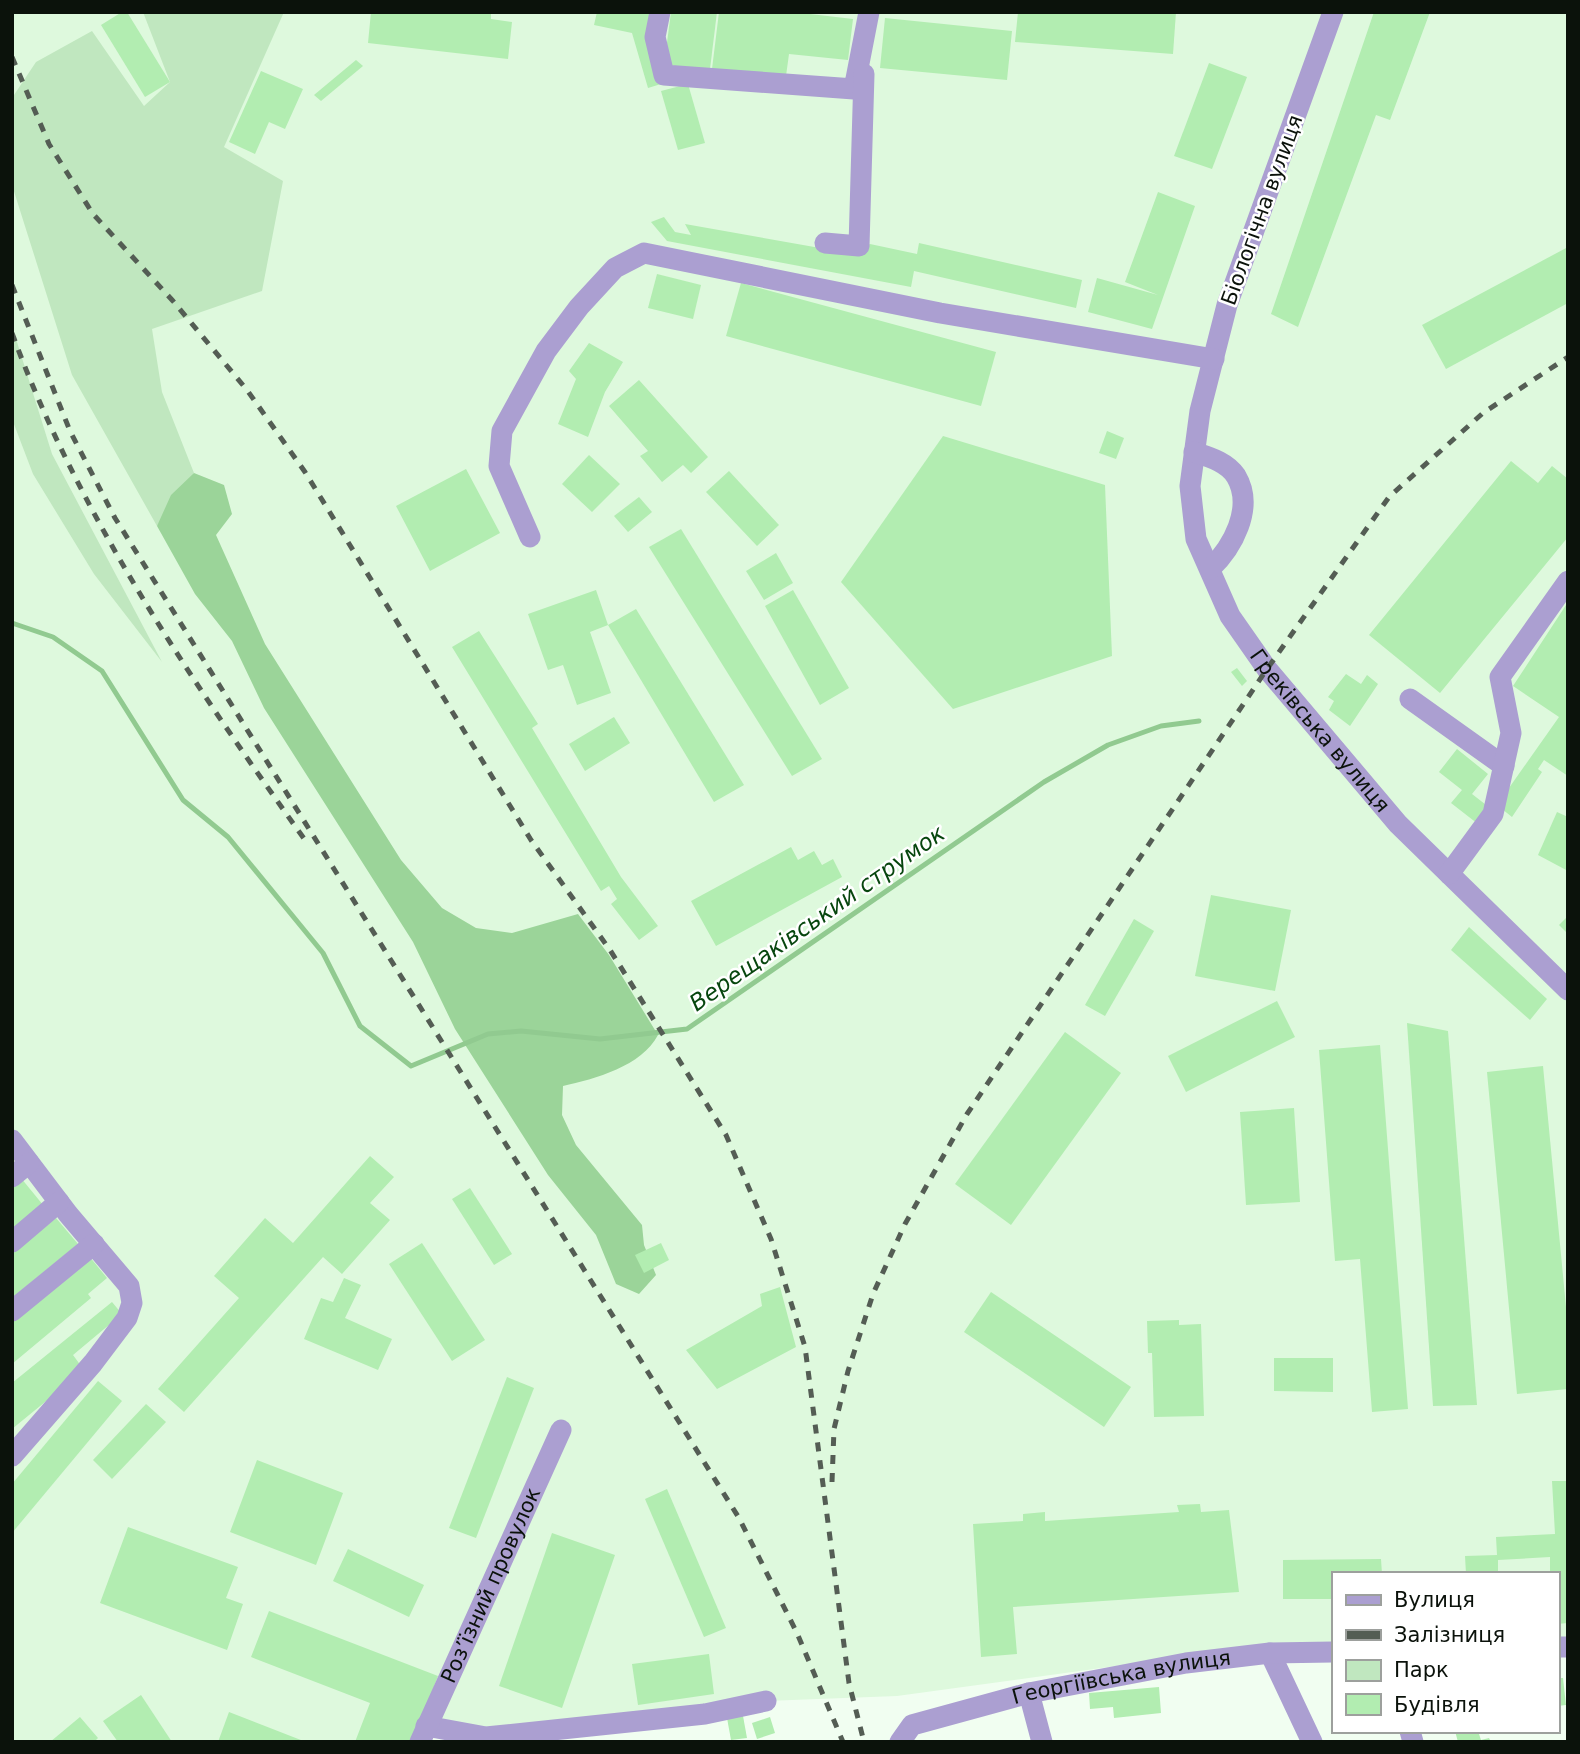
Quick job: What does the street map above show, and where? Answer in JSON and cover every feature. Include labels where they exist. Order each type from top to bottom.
[{"type":"street","points":[[660,12],[655,37],[664,75],[854,89],[869,12]]},
{"type":"street","points":[[825,243],[859,246],[862,97],[869,12]]},
{"type":"street","name":"Біологічна вулиця","points":[[1200,411],[1227,305],[1333,12]]},
{"type":"street","points":[[530,537],[499,466],[502,430],[545,351],[579,307],[615,268],[645,253],[940,313],[1214,359]]},
{"type":"street","name":"Греківська вулиця","points":[[1200,411],[1189,486],[1191,513],[1196,539],[1230,616],[1267,669],[1398,824],[1568,990]]},
{"type":"street","points":[[1194,452],[1230,469],[1237,478],[1241,492],[1240,519],[1236,535],[1225,554],[1210,569]]},
{"type":"street","points":[[1449,874],[1493,814],[1511,733],[1500,677],[1567,581]]},
{"type":"street","points":[[1410,699],[1504,766]]},
{"type":"street","points":[[12,1140],[129,1286],[132,1303],[127,1318],[93,1363],[12,1456]]},
{"type":"street","points":[[12,1177],[29,1163]]},
{"type":"street","points":[[12,1242],[59,1202]]},
{"type":"street","points":[[12,1311],[94,1244]]},
{"type":"street","name":"Роз’їзний провулок","points":[[423,1734],[561,1430]]},
{"type":"street","name":"Георгіївська вулиця","points":[[906,1733],[1029,1693],[1185,1663],[1270,1653],[1332,1652]]},
{"type":"street","points":[[1270,1653],[1312,1742]]},
{"type":"street","points":[[1029,1693],[1042,1742]]},
{"type":"street","points":[[423,1734],[485,1737],[705,1714],[766,1701]]},
{"type":"shaded area","points":[[12,12],[1568,12],[1568,1647],[1559,1647],[1559,1572],[1332,1572],[1332,1648],[1269,1645],[897,1696],[766,1701],[518,1734],[426,1726],[420,1742],[12,1742]]},
{"type":"green space","points":[[143,12],[284,12],[224,147],[283,181],[262,291],[152,329],[162,392],[194,473],[157,526],[72,375],[12,185],[12,98],[36,62],[92,31],[144,106],[170,82]]},
{"type":"green space","points":[[12,326],[52,454],[162,662],[94,574],[33,474],[12,419]]},
{"type":"green space","points":[[194,473],[224,485],[232,514],[216,535],[265,644],[401,860],[442,908],[476,928],[512,933],[578,914],[609,955],[658,1035],[641,1055],[616,1070],[563,1086],[562,1115],[576,1145],[642,1225],[644,1245],[656,1275],[639,1294],[616,1284],[596,1235],[548,1175],[455,1029],[413,942],[264,708],[232,641],[195,594],[157,526],[171,495]]},
{"type":"building","points":[[122,12],[127,12],[170,82],[145,97],[101,25]]},
{"type":"building","points":[[371,12],[491,12],[491,19],[512,22],[508,59],[368,43]]},
{"type":"building","points":[[597,12],[653,12],[661,84],[648,88],[632,33],[594,25]]},
{"type":"building","points":[[671,12],[717,12],[710,69],[664,65]]},
{"type":"building","points":[[719,12],[793,12],[853,19],[848,60],[789,54],[786,76],[712,69]]},
{"type":"building","points":[[1018,12],[1176,12],[1173,54],[1015,42]]},
{"type":"building","points":[[1374,12],[1430,12],[1390,120],[1376,115],[1298,327],[1271,314]]},
{"type":"building","points":[[885,18],[1012,31],[1007,80],[880,68]]},
{"type":"building","points":[[356,60],[363,66],[321,101],[314,95]]},
{"type":"building","points":[[1209,63],[1247,77],[1212,169],[1174,156]]},
{"type":"building","points":[[261,71],[303,89],[285,129],[269,122],[255,154],[229,142]]},
{"type":"building","points":[[688,84],[705,143],[678,150],[661,91]]},
{"type":"building","points":[[1158,192],[1195,206],[1152,329],[1088,312],[1097,278],[1158,295],[1125,282]]},
{"type":"building","points":[[664,217],[675,232],[691,235],[685,224],[854,254],[870,244],[917,254],[919,243],[1082,280],[1076,308],[914,271],[911,287],[667,241],[651,222]]},
{"type":"building","points":[[1568,247],[1568,303],[1446,369],[1422,325]]},
{"type":"building","points":[[657,274],[701,285],[693,319],[648,308]]},
{"type":"building","points":[[741,283],[996,352],[981,406],[726,336]]},
{"type":"building","points":[[589,343],[623,362],[605,392],[588,437],[558,424],[576,379],[569,371]]},
{"type":"building","points":[[639,380],[708,457],[691,473],[683,465],[662,482],[640,456],[648,451],[609,406]]},
{"type":"building","points":[[1107,431],[1124,438],[1116,459],[1099,453]]},
{"type":"building","points":[[943,436],[1105,485],[1112,656],[953,709],[841,582]]},
{"type":"building","points":[[589,455],[620,484],[592,512],[562,484]]},
{"type":"building","points":[[1511,461],[1538,483],[1552,466],[1568,479],[1568,537],[1440,693],[1369,635]]},
{"type":"building","points":[[466,469],[500,533],[430,571],[396,506]]},
{"type":"building","points":[[729,471],[779,525],[757,546],[706,492]]},
{"type":"building","points":[[639,497],[652,512],[628,532],[614,516]]},
{"type":"building","points":[[681,529],[822,759],[792,776],[649,547]]},
{"type":"building","points":[[776,553],[793,583],[764,600],[746,571]]},
{"type":"building","points":[[596,590],[608,625],[590,632],[611,693],[577,705],[563,665],[548,670],[528,614]]},
{"type":"building","points":[[793,590],[849,688],[820,705],[765,606]]},
{"type":"building","points":[[1568,602],[1568,776],[1544,760],[1538,769],[1542,772],[1512,817],[1497,805],[1559,717],[1513,686]]},
{"type":"building","points":[[636,609],[744,785],[714,802],[608,625]]},
{"type":"building","points":[[479,631],[538,724],[532,728],[621,877],[658,926],[639,940],[611,904],[617,899],[609,886],[601,891],[452,647]]},
{"type":"building","points":[[1237,668],[1247,681],[1242,686],[1231,672]]},
{"type":"building","points":[[1346,674],[1361,684],[1367,675],[1378,684],[1350,726],[1329,710],[1334,701],[1328,697]]},
{"type":"building","points":[[614,717],[630,743],[585,771],[569,744]]},
{"type":"building","points":[[1457,749],[1488,774],[1472,794],[1490,808],[1478,824],[1451,803],[1462,790],[1439,772]]},
{"type":"building","points":[[1557,812],[1568,817],[1568,871],[1538,855]]},
{"type":"building","points":[[791,847],[798,860],[814,851],[822,865],[833,859],[842,877],[716,946],[691,901]]},
{"type":"building","points":[[1211,895],[1291,910],[1275,991],[1195,976]]},
{"type":"building","points":[[1568,916],[1568,934],[1559,925]]},
{"type":"building","points":[[1134,919],[1154,931],[1105,1016],[1085,1005]]},
{"type":"building","points":[[1469,927],[1547,999],[1530,1020],[1451,950]]},
{"type":"building","points":[[1277,1001],[1295,1037],[1186,1092],[1168,1056]]},
{"type":"building","points":[[1407,1023],[1448,1031],[1477,1405],[1433,1406]]},
{"type":"building","points":[[1065,1032],[1121,1073],[1011,1225],[955,1184]]},
{"type":"building","points":[[1380,1045],[1408,1409],[1372,1412],[1360,1259],[1335,1261],[1319,1050]]},
{"type":"building","points":[[1543,1066],[1568,1328],[1568,1389],[1517,1394],[1487,1072]]},
{"type":"building","points":[[1294,1108],[1300,1202],[1246,1205],[1240,1112]]},
{"type":"building","points":[[370,1156],[394,1177],[370,1203],[390,1220],[342,1274],[323,1257],[184,1412],[158,1389],[239,1298],[214,1276],[265,1218],[293,1243]]},
{"type":"building","points":[[21,1178],[43,1205],[12,1230],[12,1185]]},
{"type":"building","points":[[470,1188],[512,1254],[494,1265],[452,1199]]},
{"type":"building","points":[[56,1218],[78,1244],[12,1298],[12,1254]]},
{"type":"building","points":[[422,1243],[485,1340],[452,1361],[389,1264]]},
{"type":"building","points":[[661,1243],[669,1260],[644,1273],[635,1255]]},
{"type":"building","points":[[89,1256],[107,1278],[88,1294],[91,1298],[12,1364],[12,1319]]},
{"type":"building","points":[[344,1278],[361,1285],[345,1318],[392,1339],[378,1370],[304,1339],[321,1298],[333,1302]]},
{"type":"building","points":[[780,1287],[796,1347],[717,1389],[686,1350],[762,1306],[760,1294]]},
{"type":"building","points":[[991,1292],[1131,1387],[1104,1427],[964,1332]]},
{"type":"building","points":[[112,1302],[122,1314],[73,1355],[84,1370],[12,1429],[12,1383]]},
{"type":"building","points":[[1179,1320],[1179,1325],[1201,1324],[1204,1416],[1154,1417],[1152,1353],[1148,1353],[1147,1321]]},
{"type":"building","points":[[1274,1358],[1333,1358],[1333,1392],[1274,1391]]},
{"type":"building","points":[[507,1377],[534,1388],[476,1538],[449,1528]]},
{"type":"building","points":[[98,1381],[122,1401],[12,1533],[12,1484]]},
{"type":"building","points":[[146,1404],[166,1422],[112,1479],[93,1460]]},
{"type":"building","points":[[257,1460],[343,1493],[316,1565],[230,1532]]},
{"type":"building","points":[[1552,1481],[1568,1481],[1568,1623],[1559,1624],[1559,1572],[1550,1572],[1550,1557],[1498,1560],[1498,1572],[1466,1572],[1465,1556],[1497,1555],[1496,1537],[1555,1534]]},
{"type":"building","points":[[667,1489],[726,1628],[704,1637],[645,1499]]},
{"type":"building","points":[[1200,1504],[1201,1512],[1229,1510],[1239,1592],[1013,1607],[1017,1654],[981,1657],[973,1524],[1023,1521],[1023,1514],[1045,1512],[1045,1521],[1179,1512],[1177,1505]]},
{"type":"building","points":[[128,1527],[238,1567],[226,1598],[243,1604],[227,1650],[100,1603]]},
{"type":"building","points":[[552,1533],[615,1555],[562,1708],[499,1686]]},
{"type":"building","points":[[348,1549],[424,1585],[409,1617],[333,1581]]},
{"type":"building","points":[[1381,1559],[1382,1572],[1332,1572],[1332,1599],[1283,1599],[1283,1560]]},
{"type":"building","points":[[269,1611],[438,1676],[413,1742],[355,1742],[370,1703],[251,1657]]},
{"type":"building","points":[[709,1654],[714,1694],[638,1705],[632,1664]]},
{"type":"building","points":[[1559,1678],[1563,1678],[1566,1705],[1559,1706]]},
{"type":"building","points":[[1159,1687],[1161,1713],[1114,1718],[1113,1707],[1090,1709],[1089,1693]]},
{"type":"building","points":[[141,1695],[172,1742],[118,1742],[103,1721]]},
{"type":"building","points":[[229,1712],[306,1742],[218,1742]]},
{"type":"building","points":[[743,1716],[747,1738],[731,1740],[727,1718]]},
{"type":"building","points":[[80,1717],[98,1738],[94,1742],[50,1742]]},
{"type":"building","points":[[770,1717],[775,1733],[757,1739],[752,1723]]},
{"type":"building","points":[[1456,1733],[1479,1733],[1481,1740],[1489,1738],[1491,1742],[1458,1742]]},
{"type":"waterway","name":"Верещаківський струмок","points":[[12,623],[53,637],[102,671],[183,800],[228,837],[323,953],[360,1026],[411,1066],[488,1034],[521,1031],[600,1039],[687,1029],[1044,782],[1108,745],[1161,726],[1199,721]]},
{"type":"railway","points":[[12,57],[49,144],[93,214],[173,301],[247,390],[305,472],[531,840],[610,950],[726,1135],[771,1239],[805,1347],[849,1683],[864,1742]]},
{"type":"railway","points":[[12,285],[70,431],[115,518],[739,1518],[797,1633],[843,1742]]},
{"type":"railway","points":[[12,333],[39,401],[104,532],[180,658],[305,840]]},
{"type":"railway","points":[[832,1482],[834,1429],[848,1371],[873,1294],[905,1224],[967,1114],[1267,669],[1389,497],[1483,413],[1568,357]]}]
